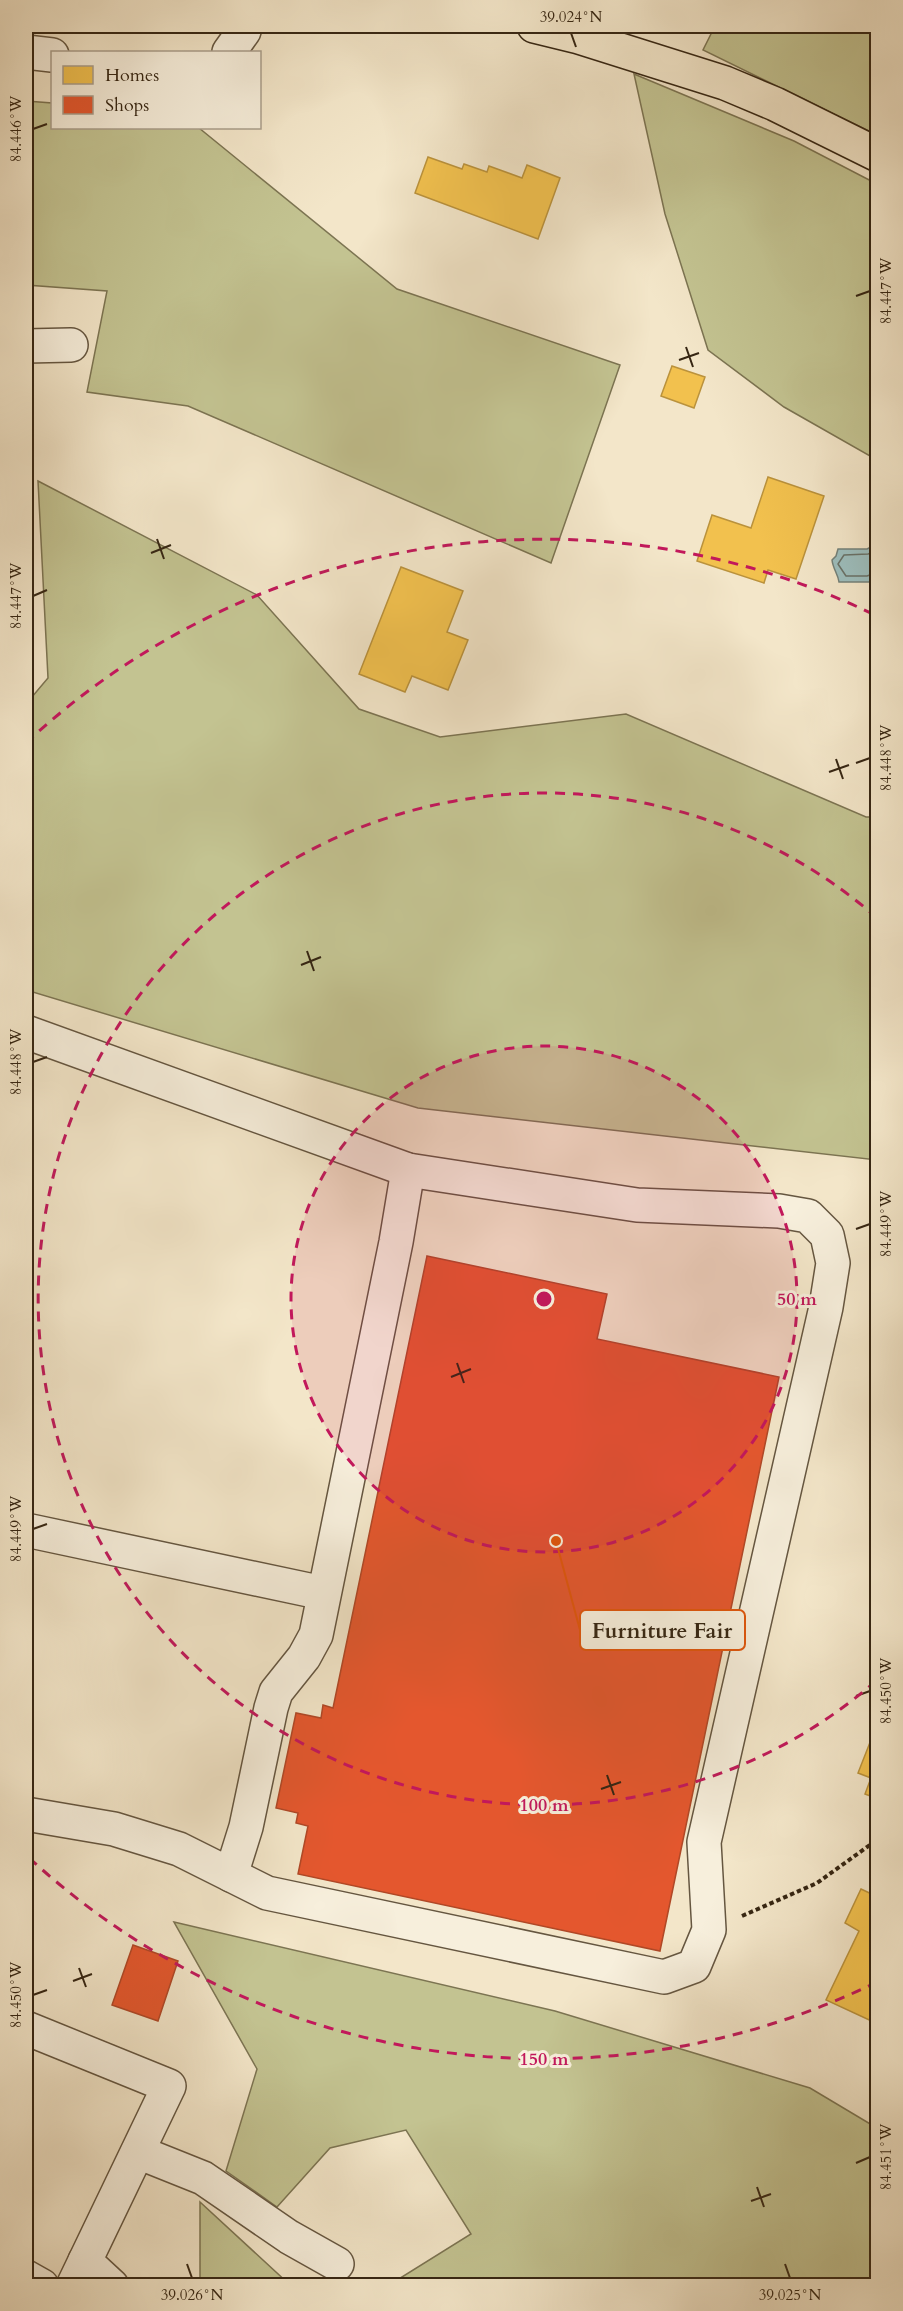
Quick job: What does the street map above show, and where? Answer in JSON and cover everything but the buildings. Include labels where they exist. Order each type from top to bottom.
[{"type":"main road","points":[[542,26],[725,83],[775,104],[878,155]]},
{"type":"lane","points":[[230,51],[245,26]]},
{"type":"lane","points":[[26,52],[51,55]]},
{"type":"lane","points":[[26,346],[71,345]]},
{"type":"lane","points":[[26,1032],[408,1170],[637,1205],[779,1211],[808,1215],[827,1235],[833,1263],[826,1307],[704,1842],[709,1930],[694,1966],[664,1977],[267,1893],[179,1849],[114,1829],[26,1814]]},
{"type":"lane","points":[[231,1875],[246,1827],[276,1692],[304,1657],[316,1635],[396,1242],[408,1170]]},
{"type":"lane","points":[[26,1530],[323,1593]]},
{"type":"lane","points":[[26,2028],[170,2086],[79,2273],[112,2286]]},
{"type":"lane","points":[[138,2152],[203,2178],[289,2237],[337,2264]]},
{"type":"lane","points":[[26,2277],[42,2286]]},
{"type":"path","points":[[709,1930],[817,1883],[874,1842],[878,1842]]},
{"type":"green space","points":[[715,26],[877,26],[877,135],[703,50]]},
{"type":"green space","points":[[634,74],[794,141],[877,184],[877,460],[784,407],[708,350],[665,214]]},
{"type":"green space","points":[[26,101],[51,103],[51,129],[200,129],[397,289],[620,365],[551,563],[188,406],[87,392],[107,291],[26,285]]},
{"type":"green space","points":[[38,481],[257,595],[359,709],[440,737],[626,714],[866,817],[877,817],[877,1160],[418,1108],[26,990],[26,704],[48,678]]},
{"type":"green space","points":[[174,1922],[555,2011],[810,2088],[877,2128],[877,2285],[389,2285],[471,2234],[406,2130],[330,2148],[277,2207],[226,2171],[257,2069]]},
{"type":"green space","points":[[200,2202],[290,2285],[200,2285]]},
{"type":"water","points":[[877,544],[877,577],[869,582],[839,582],[832,560],[838,549],[867,549]]},
{"type":"place","name":"Furniture Fair","points":[[556,1541]]}]
